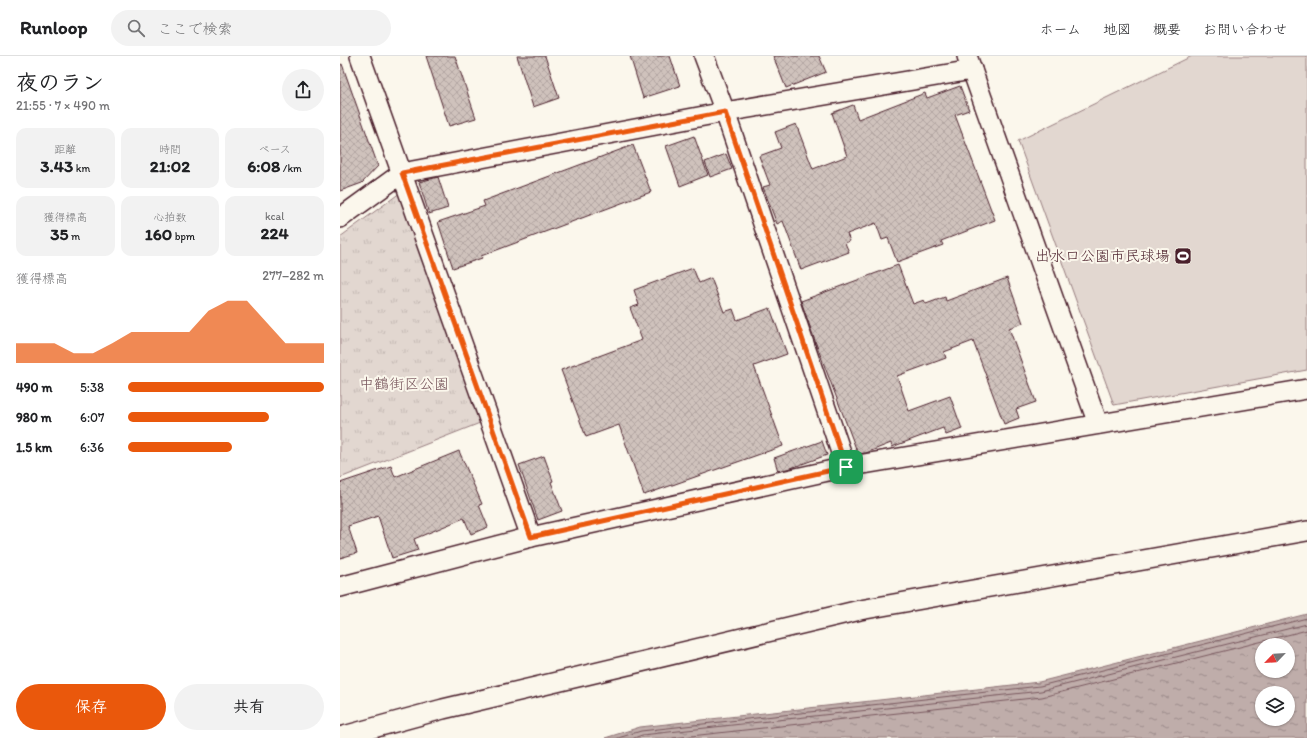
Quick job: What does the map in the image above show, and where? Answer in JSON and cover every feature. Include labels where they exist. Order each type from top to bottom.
[{"type":"street","points":[[360,56],[531,537]]},
{"type":"street","points":[[704,56],[725,112],[846,467]]},
{"type":"street","points":[[340,218],[402,173],[725,112],[969,63],[1098,424]]},
{"type":"street","points":[[340,587],[531,537],[846,467],[1307,389]]},
{"type":"street","points":[[340,737],[443,709],[860,610],[1307,531]]},
{"type":"green space","name":"出水口公園市民球場","points":[[1192,56],[1307,56],[1307,370],[1114,405],[1018,141]]},
{"type":"green space","name":"中鶴街区公園","points":[[404,190],[485,421],[340,478],[340,237]]},
{"type":"water","points":[[1307,614],[1307,738],[605,738],[640,727],[1039,682]]},
{"type":"building","points":[[426,56],[455,56],[476,118],[449,126]]},
{"type":"building","points":[[517,56],[545,56],[559,98],[533,107]]},
{"type":"building","points":[[630,56],[670,56],[680,86],[643,98]]},
{"type":"building","points":[[773,56],[819,56],[826,72],[786,88]]},
{"type":"building","points":[[342,64],[378,166],[362,183],[340,191],[340,65]]},
{"type":"building","points":[[960,86],[969,110],[955,115],[995,220],[941,241],[943,245],[897,262],[888,238],[882,240],[876,223],[847,234],[850,241],[845,243],[849,252],[801,270],[783,221],[777,224],[763,187],[770,185],[759,156],[781,148],[775,132],[796,124],[813,169],[847,156],[832,113],[853,105],[858,119],[925,93],[927,98]]},
{"type":"building","points":[[694,136],[708,175],[680,186],[666,146]]},
{"type":"building","points":[[633,145],[651,192],[453,268],[438,222],[485,206],[483,201]]},
{"type":"building","points":[[726,154],[732,169],[710,177],[705,162]]},
{"type":"building","points":[[438,177],[448,208],[429,214],[419,182]]},
{"type":"building","points":[[898,265],[913,304],[924,300],[926,304],[945,297],[946,301],[1007,278],[1023,323],[1009,328],[1036,402],[1016,409],[1019,418],[1004,424],[973,341],[944,352],[946,358],[897,376],[909,411],[950,396],[962,429],[946,435],[943,428],[892,447],[891,443],[866,453],[858,454],[801,301]]},
{"type":"building","points":[[693,268],[699,283],[711,278],[724,312],[733,309],[737,320],[770,308],[787,354],[754,366],[783,446],[644,495],[619,425],[586,437],[561,370],[642,340],[630,308],[639,305],[634,290]]},
{"type":"building","points":[[822,441],[827,455],[778,471],[774,458]]},
{"type":"building","points":[[459,451],[482,504],[479,505],[488,527],[471,534],[464,518],[414,539],[418,550],[392,558],[378,516],[348,526],[357,553],[340,558],[340,483],[391,466],[395,477]]},
{"type":"building","points":[[544,456],[553,481],[551,482],[562,511],[538,520],[519,465]]},
{"type":"place","name":"出水口公園市民球場","points":[[1183,256]]},
{"type":"route","points":[[725,112],[846,467],[531,537],[402,173],[725,112]]}]
